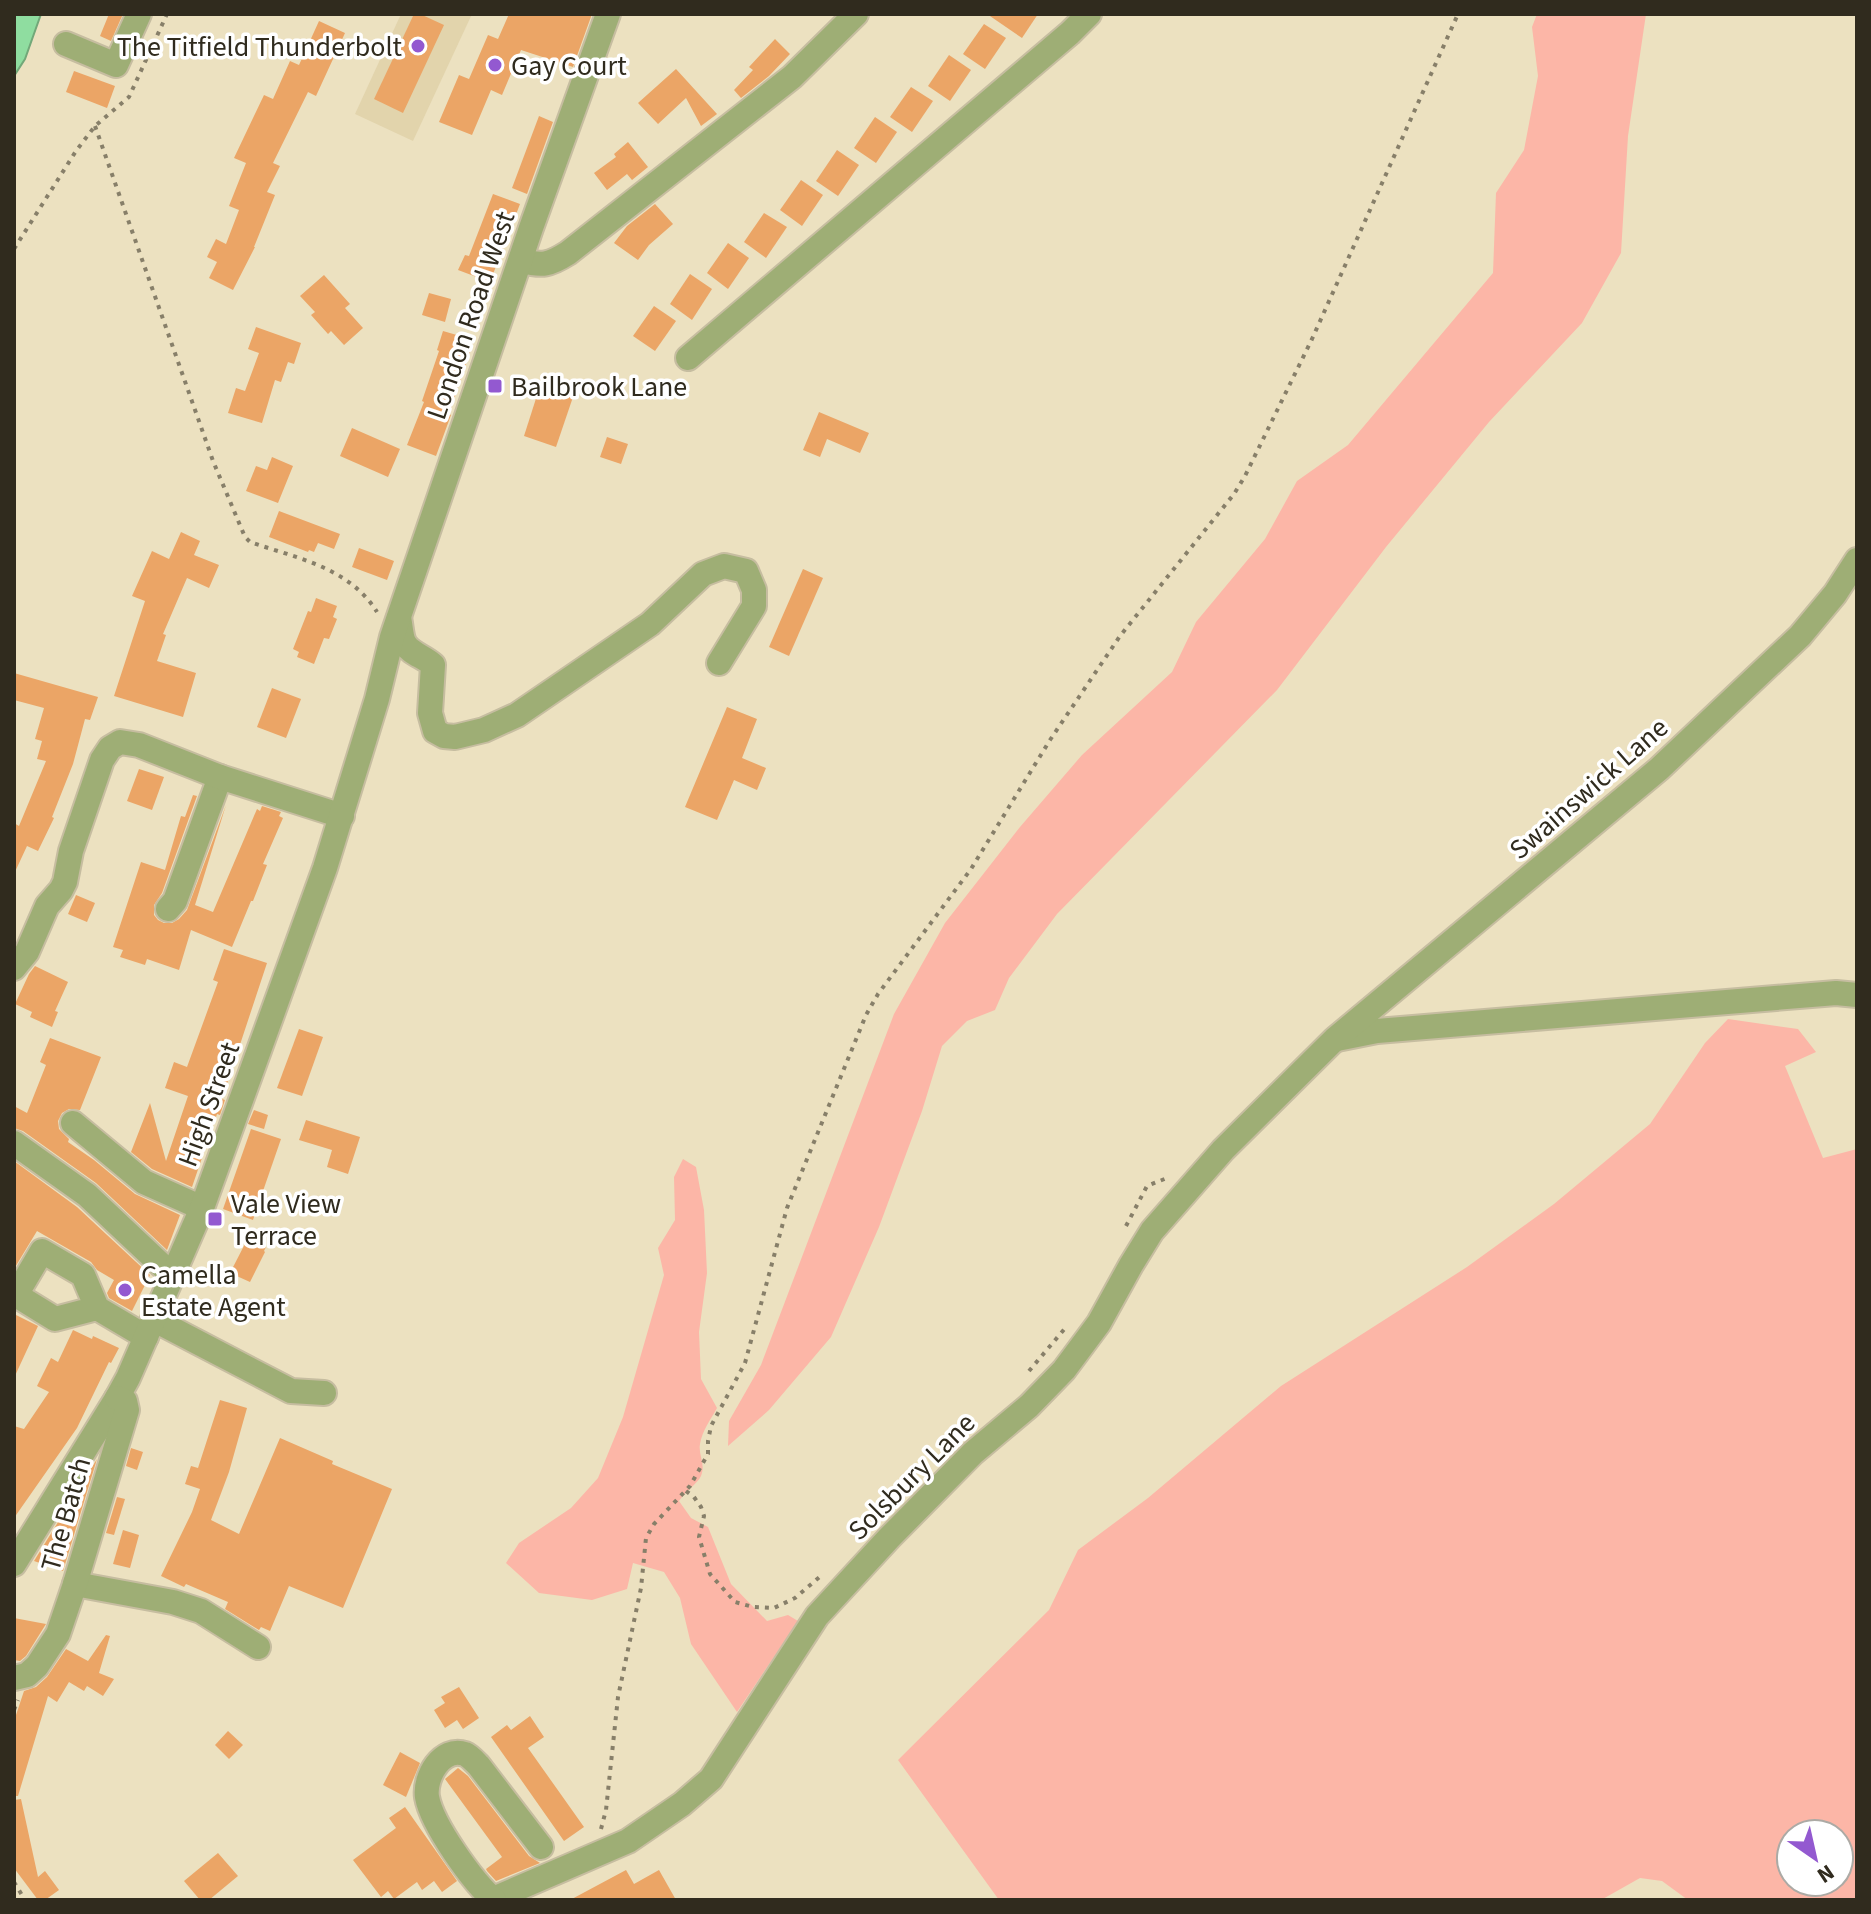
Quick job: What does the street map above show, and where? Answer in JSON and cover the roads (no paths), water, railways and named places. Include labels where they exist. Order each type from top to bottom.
[{"type":"street","points":[[66,44],[116,65],[139,14]]},
{"type":"street","name":"London Road West","points":[[396,627],[608,14]]},
{"type":"street","points":[[521,261],[540,265],[554,262],[568,253],[792,77],[856,14]]},
{"type":"street","points":[[688,358],[1089,14]]},
{"type":"street","name":"Swainswick Lane","points":[[1335,1039],[1659,769],[1800,636],[1835,594],[1857,560]]},
{"type":"street","points":[[396,627],[403,643],[433,665],[430,713],[435,731],[444,736],[455,737],[484,730],[517,715],[650,624],[703,574],[724,566],[746,571],[754,590],[754,606],[719,663]]},
{"type":"street","name":"High Street","points":[[14,1563],[117,1398],[202,1208],[342,816],[396,627]]},
{"type":"street","points":[[14,968],[27,952],[47,906],[65,882],[71,851],[102,760],[110,748],[120,742],[139,745],[220,777],[342,816]]},
{"type":"street","points":[[168,909],[175,901],[220,777]]},
{"type":"street","points":[[1335,1039],[1377,1031],[1836,993],[1857,995]]},
{"type":"street","name":"Solsbury Lane","points":[[492,1900],[628,1841],[682,1804],[711,1779],[817,1616],[973,1453],[1029,1406],[1064,1370],[1099,1323],[1152,1231],[1223,1150],[1335,1039]]},
{"type":"street","points":[[73,1123],[144,1182],[202,1208]]},
{"type":"street","points":[[14,1143],[87,1195],[173,1276]]},
{"type":"street","points":[[97,1308],[150,1328],[291,1391],[324,1393]]},
{"type":"street","name":"The Batch","points":[[14,1678],[27,1675],[37,1666],[58,1634],[127,1410],[125,1401],[117,1398]]},
{"type":"street","points":[[75,1584],[173,1602],[201,1611],[258,1647]]},
{"type":"street","points":[[492,1900],[451,1848],[434,1819],[427,1795],[429,1776],[441,1759],[451,1753],[467,1754],[541,1847]]},
{"type":"place","name":"The Titfield Thunderbolt","points":[[418,46]]},
{"type":"place","name":"Gay Court","points":[[495,65]]},
{"type":"place","name":"Bailbrook Lane","points":[[495,386]]},
{"type":"place","name":"Vale View Terrace","points":[[215,1219]]},
{"type":"place","name":"Camella Estate Agent","points":[[125,1290]]}]
